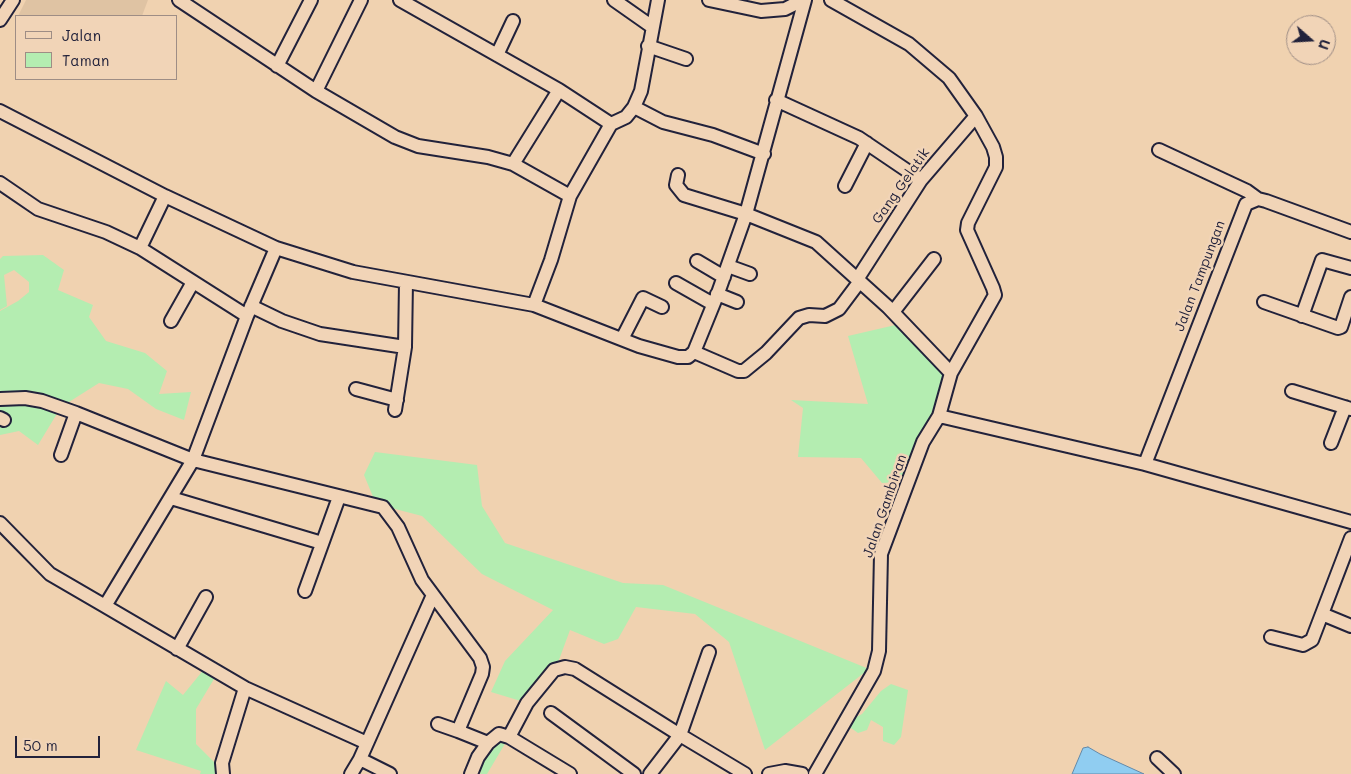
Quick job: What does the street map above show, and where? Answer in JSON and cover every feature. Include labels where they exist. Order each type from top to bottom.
[{"type":"street","points":[[0,20],[13,0]]},
{"type":"street","points":[[179,0],[316,91],[395,137],[418,146],[488,157],[512,164],[570,196]]},
{"type":"street","points":[[278,66],[311,0]]},
{"type":"street","points":[[316,91],[361,0]]},
{"type":"street","points":[[400,0],[559,90],[611,124]]},
{"type":"street","points":[[614,0],[651,26]]},
{"type":"street","points":[[534,305],[551,260],[570,196],[611,124],[626,117],[634,107],[641,91],[651,26],[658,0]]},
{"type":"street","points":[[709,0],[762,11],[785,9],[804,0]]},
{"type":"street","points":[[0,111],[165,196],[276,248],[353,272],[534,305],[622,338],[638,346],[678,357],[688,357],[694,352],[726,272],[746,214],[764,154],[776,100],[794,47],[804,0]]},
{"type":"street","points":[[831,0],[909,44],[949,78],[976,116]]},
{"type":"street","points":[[497,55],[514,21]]},
{"type":"street","points":[[648,46],[686,59]]},
{"type":"street","points":[[512,164],[559,90]]},
{"type":"street","points":[[776,100],[866,143],[921,180]]},
{"type":"street","points":[[634,107],[663,122],[713,135],[764,154]]},
{"type":"street","name":"Gang Gelatik","points":[[694,352],[738,371],[744,371],[766,353],[799,318],[809,315],[825,316],[839,309],[921,180],[976,116]]},
{"type":"street","name":"Jalan Gambiran","points":[[815,774],[874,671],[878,652],[881,554],[923,442],[939,416],[951,373],[995,295],[967,230],[968,223],[996,167],[996,157],[976,116]]},
{"type":"street","points":[[845,186],[866,143]]},
{"type":"street","points":[[1159,150],[1247,191],[1258,200],[1351,232]]},
{"type":"street","points":[[678,175],[676,185],[684,195],[746,214],[816,242],[859,279],[951,373]]},
{"type":"street","points":[[0,183],[38,209],[106,232],[140,248],[193,282],[249,311],[320,334],[405,347]]},
{"type":"street","points":[[140,248],[165,196]]},
{"type":"street","name":"Jalan Tampungan","points":[[1145,464],[1240,213],[1246,204],[1258,200]]},
{"type":"street","points":[[105,606],[193,460],[249,311],[276,248]]},
{"type":"street","points":[[893,312],[934,259]]},
{"type":"street","points":[[1302,316],[1322,260],[1351,268]]},
{"type":"street","points":[[697,261],[726,272],[750,274]]},
{"type":"street","points":[[171,321],[193,282]]},
{"type":"street","points":[[356,389],[396,405],[405,347],[406,282]]},
{"type":"street","points":[[676,284],[715,299],[737,302]]},
{"type":"street","points":[[1264,302],[1326,325],[1342,327],[1351,297]]},
{"type":"street","points":[[622,338],[643,298],[662,307]]},
{"type":"street","points":[[1292,391],[1348,408],[1330,443]]},
{"type":"street","points":[[0,399],[26,398],[42,401],[193,460],[382,507],[398,527],[422,580],[480,658],[483,667],[458,731]]},
{"type":"street","points":[[61,455],[76,413]]},
{"type":"street","points":[[939,416],[1145,464],[1351,522]]},
{"type":"street","points":[[305,591],[339,497]]},
{"type":"street","points":[[170,498],[322,543]]},
{"type":"street","points":[[0,523],[50,574],[245,688],[366,743]]},
{"type":"street","points":[[1272,637],[1303,645],[1312,640],[1351,538]]},
{"type":"street","points":[[351,774],[360,758],[433,595]]},
{"type":"street","points":[[177,649],[206,596]]},
{"type":"street","points":[[1322,614],[1351,626]]},
{"type":"street","points":[[650,774],[680,735],[709,652]]},
{"type":"street","points":[[509,737],[527,703],[554,670],[565,666],[575,669],[745,774]]},
{"type":"street","points":[[222,774],[222,764],[245,688]]},
{"type":"street","points":[[551,712],[634,774]]},
{"type":"street","points":[[438,724],[488,744]]},
{"type":"street","points":[[471,774],[478,757],[499,734],[509,737],[570,774]]},
{"type":"street","points":[[360,758],[390,774]]},
{"type":"street","points":[[1157,758],[1174,774]]},
{"type":"street","points":[[769,774],[785,771],[802,774]]},
{"type":"shaded area","points":[[26,0],[148,0],[142,15],[18,15]]},
{"type":"green space","points":[[43,255],[64,270],[58,290],[93,305],[89,317],[106,341],[145,353],[167,371],[159,394],[191,392],[184,420],[156,409],[128,389],[99,383],[61,407],[38,445],[19,431],[0,435],[0,311],[29,292],[29,282],[14,270],[4,275],[7,306],[0,310],[0,259],[3,256]]},
{"type":"green space","points":[[904,323],[947,370],[907,482],[882,483],[861,458],[798,457],[803,408],[791,400],[868,404],[848,336]]},
{"type":"green space","points":[[375,452],[477,465],[482,506],[505,543],[623,583],[663,585],[869,669],[765,750],[729,642],[695,614],[636,607],[618,639],[604,644],[570,630],[556,668],[524,702],[491,692],[505,661],[553,610],[482,574],[422,516],[376,504],[364,475]]},
{"type":"green space","points":[[205,668],[217,674],[196,709],[196,744],[215,763],[218,774],[200,774],[201,771],[136,750],[166,681],[183,695]]},
{"type":"green space","points":[[891,684],[908,690],[901,737],[894,745],[883,741],[883,727],[871,720],[867,730],[858,733],[851,728],[839,738],[845,723],[862,714],[881,691]]},
{"type":"green space","points":[[509,737],[487,774],[480,774],[482,766],[479,757],[488,745]]},
{"type":"water","points":[[1088,747],[1144,774],[1072,774],[1083,748]]}]
